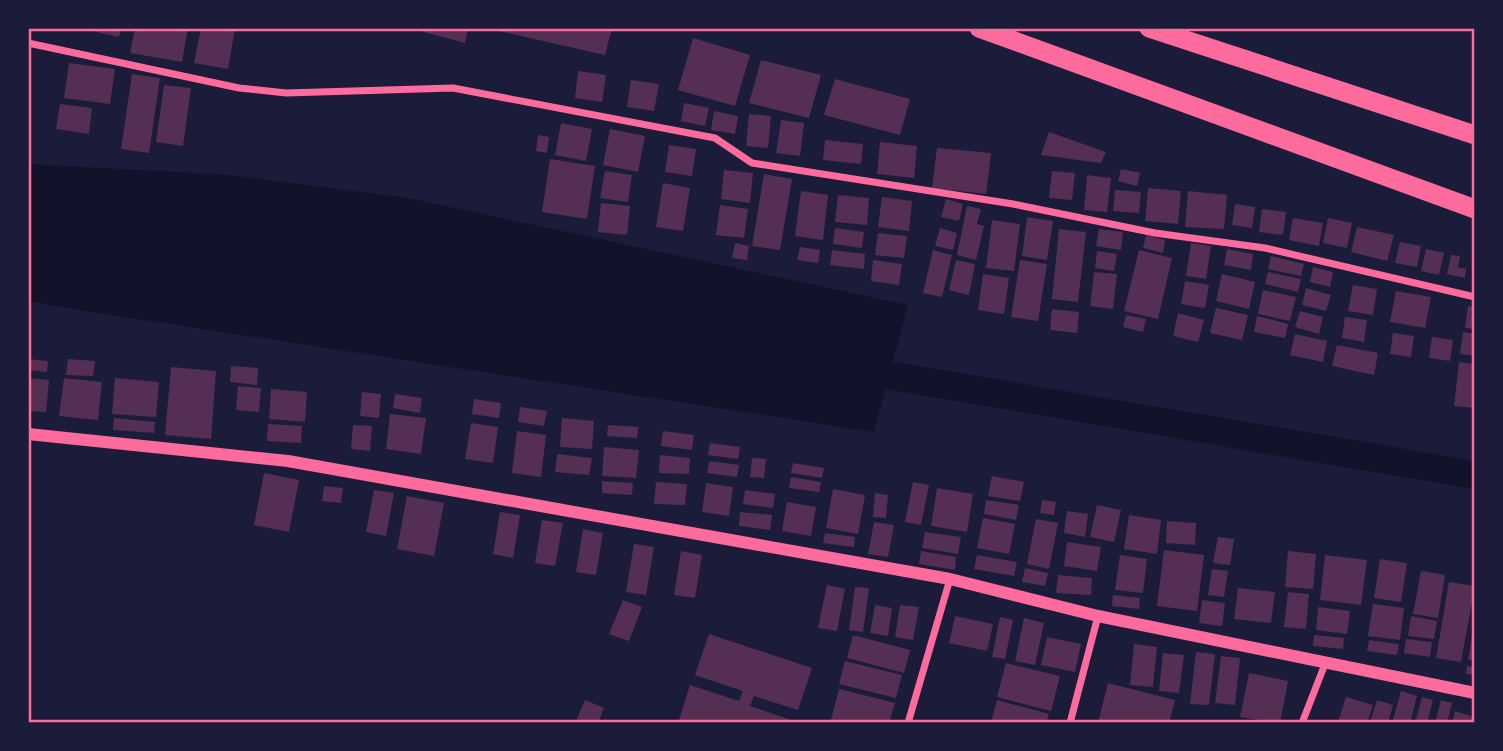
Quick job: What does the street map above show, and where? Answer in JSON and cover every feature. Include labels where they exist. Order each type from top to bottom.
[{"type":"highway","points":[[979,28],[1475,209]]},
{"type":"highway","points":[[1150,28],[1475,135]]},
{"type":"street","points":[[28,43],[239,88],[286,93],[453,88],[715,138],[752,163],[1013,204],[1155,233],[1265,248],[1475,297]]},
{"type":"street","points":[[28,434],[288,461],[950,579],[1098,617],[1475,693]]},
{"type":"street","points":[[908,723],[950,579]]},
{"type":"street","points":[[1070,723],[1098,617]]},
{"type":"street","points":[[1302,723],[1325,664]]},
{"type":"shaded area","points":[[28,164],[229,175],[408,198],[908,305],[874,432],[66,308],[28,301]]},
{"type":"building","points":[[79,28],[121,28],[119,37]]},
{"type":"building","points":[[135,28],[188,28],[182,62],[130,53]]},
{"type":"building","points":[[201,28],[235,28],[228,69],[194,63]]},
{"type":"building","points":[[409,28],[468,28],[465,43]]},
{"type":"building","points":[[486,28],[612,28],[605,55]]},
{"type":"building","points":[[693,38],[750,55],[735,106],[678,90]]},
{"type":"building","points":[[761,60],[821,75],[809,118],[749,103]]},
{"type":"building","points":[[69,63],[115,69],[110,104],[64,98]]},
{"type":"building","points":[[578,71],[606,75],[602,102],[575,98]]},
{"type":"building","points":[[132,74],[160,78],[149,153],[121,149]]},
{"type":"building","points":[[835,79],[910,99],[900,135],[824,115]]},
{"type":"building","points":[[631,80],[659,84],[654,111],[627,107]]},
{"type":"building","points":[[164,85],[191,88],[183,146],[156,142]]},
{"type":"building","points":[[684,103],[709,108],[705,126],[681,121]]},
{"type":"building","points":[[60,104],[92,108],[89,134],[56,129]]},
{"type":"building","points":[[714,111],[738,116],[735,134],[711,130]]},
{"type":"building","points":[[749,114],[771,116],[768,148],[746,146]]},
{"type":"building","points":[[781,120],[804,123],[800,156],[776,153]]},
{"type":"building","points":[[561,123],[592,129],[586,161],[555,155]]},
{"type":"building","points":[[610,129],[645,136],[638,172],[603,165]]},
{"type":"building","points":[[1049,132],[1106,152],[1101,163],[1041,155]]},
{"type":"building","points":[[538,135],[549,137],[547,153],[536,151]]},
{"type":"building","points":[[825,140],[863,144],[861,164],[823,160]]},
{"type":"building","points":[[880,142],[917,146],[914,178],[877,174]]},
{"type":"building","points":[[669,145],[696,149],[692,176],[665,172]]},
{"type":"building","points":[[937,148],[991,153],[986,194],[932,188]]},
{"type":"building","points":[[550,159],[595,166],[587,219],[542,212]]},
{"type":"building","points":[[1121,169],[1140,173],[1137,186],[1118,181]]},
{"type":"building","points":[[724,170],[753,173],[750,203],[721,199]]},
{"type":"building","points":[[605,171],[632,175],[628,202],[600,198]]},
{"type":"building","points":[[1052,171],[1075,173],[1072,200],[1049,198]]},
{"type":"building","points":[[764,174],[792,179],[780,250],[752,246]]},
{"type":"building","points":[[1087,175],[1111,178],[1107,212],[1084,210]]},
{"type":"building","points":[[663,183],[690,188],[683,231],[656,227]]},
{"type":"building","points":[[1148,188],[1181,191],[1178,224],[1145,221]]},
{"type":"building","points":[[1115,190],[1141,192],[1139,213],[1113,211]]},
{"type":"building","points":[[801,191],[828,195],[823,240],[795,236]]},
{"type":"building","points":[[1188,191],[1227,195],[1224,229],[1185,227]]},
{"type":"building","points":[[838,195],[869,198],[867,225],[835,222]]},
{"type":"building","points":[[882,197],[912,201],[909,231],[878,227]]},
{"type":"building","points":[[946,199],[963,204],[959,221],[941,217]]},
{"type":"building","points":[[601,203],[630,206],[627,235],[598,232]]},
{"type":"building","points":[[1235,204],[1255,207],[1252,228],[1232,225]]},
{"type":"building","points":[[720,205],[748,209],[744,238],[716,235]]},
{"type":"building","points":[[967,206],[981,209],[977,224],[984,226],[976,260],[957,255]]},
{"type":"building","points":[[1262,209],[1286,212],[1283,235],[1259,232]]},
{"type":"building","points":[[1027,217],[1053,221],[1047,260],[1022,256]]},
{"type":"building","points":[[1293,218],[1323,223],[1319,246],[1289,240]]},
{"type":"building","points":[[1328,218],[1352,223],[1347,248],[1323,243]]},
{"type":"building","points":[[992,220],[1020,224],[1014,271],[986,268]]},
{"type":"building","points":[[1357,227],[1394,235],[1387,261],[1351,252]]},
{"type":"building","points":[[835,228],[864,232],[862,248],[833,244]]},
{"type":"building","points":[[940,228],[957,233],[953,250],[935,246]]},
{"type":"building","points":[[1059,229],[1086,232],[1078,302],[1052,299]]},
{"type":"building","points":[[1099,229],[1123,232],[1121,250],[1096,246]]},
{"type":"building","points":[[878,233],[907,236],[904,258],[875,255]]},
{"type":"building","points":[[1146,235],[1165,240],[1163,253],[1143,248]]},
{"type":"building","points":[[1400,242],[1421,246],[1417,267],[1395,263]]},
{"type":"building","points":[[735,243],[749,246],[747,260],[732,258]]},
{"type":"building","points":[[1191,243],[1211,246],[1206,279],[1186,276]]},
{"type":"building","points":[[800,247],[820,250],[818,263],[797,260]]},
{"type":"building","points":[[1227,249],[1253,254],[1251,270],[1224,265]]},
{"type":"building","points":[[1426,249],[1444,253],[1439,275],[1421,271]]},
{"type":"building","points":[[832,250],[865,254],[864,269],[830,265]]},
{"type":"building","points":[[933,250],[952,255],[942,297],[923,293]]},
{"type":"building","points":[[1139,250],[1172,258],[1158,319],[1124,311]]},
{"type":"building","points":[[1097,251],[1117,254],[1114,271],[1095,268]]},
{"type":"building","points":[[1451,255],[1460,256],[1458,267],[1466,269],[1465,278],[1447,274]]},
{"type":"building","points":[[1271,256],[1304,264],[1301,276],[1268,269]]},
{"type":"building","points":[[873,260],[902,264],[899,285],[871,281]]},
{"type":"building","points":[[956,260],[975,264],[969,295],[949,290]]},
{"type":"building","points":[[1020,260],[1047,264],[1038,321],[1011,317]]},
{"type":"building","points":[[1313,267],[1333,272],[1330,287],[1310,282]]},
{"type":"building","points":[[1094,272],[1117,274],[1113,309],[1090,306]]},
{"type":"building","points":[[1268,272],[1301,279],[1298,292],[1265,284]]},
{"type":"building","points":[[983,274],[1009,278],[1004,314],[978,310]]},
{"type":"building","points":[[1222,274],[1255,282],[1249,309],[1216,301]]},
{"type":"building","points":[[1185,281],[1209,285],[1205,308],[1181,304]]},
{"type":"building","points":[[1353,285],[1377,289],[1373,315],[1348,311]]},
{"type":"building","points":[[1306,288],[1331,295],[1326,311],[1302,305]]},
{"type":"building","points":[[1263,290],[1296,297],[1290,321],[1258,314]]},
{"type":"building","points":[[1396,291],[1431,297],[1425,328],[1390,322]]},
{"type":"building","points":[[1468,306],[1475,307],[1475,329],[1465,328]]},
{"type":"building","points":[[1216,308],[1248,315],[1242,340],[1210,333]]},
{"type":"building","points":[[1052,309],[1079,312],[1077,333],[1050,330]]},
{"type":"building","points":[[1300,311],[1323,317],[1319,334],[1295,327]]},
{"type":"building","points":[[1178,313],[1204,320],[1198,342],[1173,336]]},
{"type":"building","points":[[1126,315],[1146,319],[1143,332],[1123,327]]},
{"type":"building","points":[[1257,316],[1288,324],[1285,338],[1254,332]]},
{"type":"building","points":[[1345,317],[1367,320],[1364,342],[1342,338]]},
{"type":"building","points":[[1463,332],[1475,334],[1475,356],[1460,354]]},
{"type":"building","points":[[1393,333],[1414,336],[1411,357],[1390,354]]},
{"type":"building","points":[[1295,334],[1327,341],[1323,362],[1290,355]]},
{"type":"building","points":[[1432,337],[1453,340],[1450,361],[1429,358]]},
{"type":"building","points":[[1337,345],[1378,353],[1374,375],[1332,366]]},
{"type":"building","points":[[28,359],[48,361],[47,372],[28,370]]},
{"type":"building","points":[[68,359],[95,361],[93,376],[66,375]]},
{"type":"building","points":[[1459,362],[1475,364],[1475,408],[1454,406]]},
{"type":"building","points":[[231,366],[258,368],[257,385],[230,382]]},
{"type":"building","points":[[171,367],[216,371],[211,439],[165,435]]},
{"type":"building","points":[[28,378],[49,380],[46,412],[28,411]]},
{"type":"building","points":[[64,378],[102,382],[98,420],[59,416]]},
{"type":"building","points":[[115,378],[159,382],[156,417],[112,414]]},
{"type":"building","points":[[238,386],[261,388],[259,412],[236,410]]},
{"type":"building","points":[[271,389],[307,392],[305,422],[269,419]]},
{"type":"building","points":[[362,392],[381,394],[379,418],[360,416]]},
{"type":"building","points":[[395,394],[422,398],[420,413],[393,408]]},
{"type":"building","points":[[474,399],[501,403],[499,418],[472,414]]},
{"type":"building","points":[[520,407],[547,411],[544,426],[518,422]]},
{"type":"building","points":[[390,414],[426,418],[421,454],[386,449]]},
{"type":"building","points":[[114,418],[155,422],[154,433],[113,430]]},
{"type":"building","points":[[562,418],[594,421],[592,449],[560,447]]},
{"type":"building","points":[[471,423],[498,427],[493,463],[465,459]]},
{"type":"building","points":[[268,424],[302,426],[301,443],[267,441]]},
{"type":"building","points":[[353,425],[372,426],[370,451],[351,449]]},
{"type":"building","points":[[608,425],[638,427],[637,438],[607,436]]},
{"type":"building","points":[[517,431],[546,435],[541,477],[512,473]]},
{"type":"building","points":[[663,431],[694,435],[692,450],[661,446]]},
{"type":"building","points":[[710,443],[740,447],[738,459],[708,455]]},
{"type":"building","points":[[604,447],[639,450],[636,478],[602,476]]},
{"type":"building","points":[[557,454],[592,458],[589,475],[555,472]]},
{"type":"building","points":[[660,455],[690,458],[689,474],[659,473]]},
{"type":"building","points":[[752,458],[766,459],[764,478],[750,477]]},
{"type":"building","points":[[709,461],[739,465],[737,477],[707,473]]},
{"type":"building","points":[[793,463],[824,468],[822,478],[791,473]]},
{"type":"building","points":[[264,473],[299,480],[289,532],[254,525]]},
{"type":"building","points":[[992,476],[1024,482],[1020,501],[988,496]]},
{"type":"building","points":[[791,477],[821,482],[819,492],[789,488]]},
{"type":"building","points":[[602,481],[633,483],[632,495],[602,493]]},
{"type":"building","points":[[656,482],[687,484],[685,505],[654,504]]},
{"type":"building","points":[[913,482],[929,485],[921,525],[905,522]]},
{"type":"building","points":[[706,483],[733,487],[729,516],[702,512]]},
{"type":"building","points":[[324,486],[343,488],[341,503],[322,501]]},
{"type":"building","points":[[937,488],[973,494],[967,532],[931,526]]},
{"type":"building","points":[[833,489],[865,495],[858,534],[826,528]]},
{"type":"building","points":[[374,490],[394,493],[386,536],[366,532]]},
{"type":"building","points":[[745,490],[775,494],[773,508],[743,504]]},
{"type":"building","points":[[875,493],[888,495],[886,518],[873,517]]},
{"type":"building","points":[[407,496],[444,503],[434,556],[397,549]]},
{"type":"building","points":[[986,500],[1019,505],[1016,520],[984,514]]},
{"type":"building","points":[[1042,500],[1056,502],[1054,515],[1040,513]]},
{"type":"building","points":[[787,502],[816,507],[811,536],[782,531]]},
{"type":"building","points":[[1097,505],[1121,510],[1114,542],[1090,537]]},
{"type":"building","points":[[1067,511],[1088,514],[1085,537],[1064,533]]},
{"type":"building","points":[[500,512],[520,515],[513,558],[493,554]]},
{"type":"building","points":[[740,512],[772,515],[770,530],[739,526]]},
{"type":"building","points":[[1129,515],[1161,520],[1157,554],[1124,549]]},
{"type":"building","points":[[983,518],[1015,524],[1009,554],[977,548]]},
{"type":"building","points":[[1036,519],[1058,523],[1049,569],[1027,564]]},
{"type":"building","points":[[542,520],[563,523],[555,566],[535,563]]},
{"type":"building","points":[[1167,521],[1196,523],[1195,545],[1166,543]]},
{"type":"building","points":[[874,522],[894,525],[888,557],[868,554]]},
{"type":"building","points":[[583,529],[603,533],[596,575],[576,572]]},
{"type":"building","points":[[925,532],[961,537],[958,554],[922,548]]},
{"type":"building","points":[[825,533],[855,537],[854,547],[823,543]]},
{"type":"building","points":[[1218,537],[1234,539],[1230,565],[1213,563]]},
{"type":"building","points":[[1067,542],[1101,547],[1097,571],[1064,566]]},
{"type":"building","points":[[634,544],[654,547],[646,595],[626,592]]},
{"type":"building","points":[[1164,550],[1204,555],[1197,611],[1157,606]]},
{"type":"building","points":[[681,551],[702,555],[695,598],[674,595]]},
{"type":"building","points":[[921,551],[956,557],[955,570],[919,564]]},
{"type":"building","points":[[1288,551],[1316,554],[1313,589],[1285,587]]},
{"type":"building","points":[[977,555],[1017,562],[1014,576],[974,569]]},
{"type":"building","points":[[1120,555],[1147,559],[1143,593],[1115,590]]},
{"type":"building","points":[[1325,555],[1367,560],[1361,605],[1320,600]]},
{"type":"building","points":[[1380,559],[1407,563],[1401,602],[1374,598]]},
{"type":"building","points":[[1025,568],[1048,573],[1045,586],[1022,582]]},
{"type":"building","points":[[1212,569],[1228,571],[1224,597],[1208,595]]},
{"type":"building","points":[[1421,571],[1445,575],[1438,618],[1413,614]]},
{"type":"building","points":[[1058,575],[1092,578],[1091,595],[1056,593]]},
{"type":"building","points":[[1449,582],[1475,586],[1461,662],[1436,658]]},
{"type":"building","points":[[827,585],[845,589],[837,631],[818,628]]},
{"type":"building","points":[[855,587],[869,588],[863,632],[849,630]]},
{"type":"building","points":[[1238,588],[1275,592],[1271,623],[1234,619]]},
{"type":"building","points":[[1288,592],[1309,594],[1306,629],[1284,627]]},
{"type":"building","points":[[1113,595],[1140,598],[1139,609],[1112,606]]},
{"type":"building","points":[[623,600],[642,607],[629,641],[609,634]]},
{"type":"building","points":[[1202,600],[1225,603],[1222,626],[1199,623]]},
{"type":"building","points":[[1373,604],[1404,608],[1400,640],[1368,636]]},
{"type":"building","points":[[875,605],[892,608],[888,636],[870,633]]},
{"type":"building","points":[[900,605],[919,607],[913,640],[895,637]]},
{"type":"building","points":[[1318,607],[1350,611],[1347,634],[1316,630]]},
{"type":"building","points":[[955,616],[993,624],[987,651],[949,643]]},
{"type":"building","points":[[1411,616],[1437,621],[1434,639],[1408,636]]},
{"type":"building","points":[[1000,617],[1013,620],[1005,659],[992,657]]},
{"type":"building","points":[[1024,618],[1044,623],[1035,665],[1015,661]]},
{"type":"building","points":[[1475,625],[1475,661],[1468,660]]},
{"type":"building","points":[[709,634],[812,668],[798,710],[754,696],[750,706],[794,721],[793,723],[678,723],[690,685],[739,701],[743,691],[695,675]]},
{"type":"building","points":[[853,635],[910,650],[904,673],[847,658]]},
{"type":"building","points":[[1314,635],[1344,638],[1343,649],[1313,646]]},
{"type":"building","points":[[1047,637],[1081,644],[1075,672],[1041,665]]},
{"type":"building","points":[[1406,639],[1432,642],[1430,657],[1404,653]]},
{"type":"building","points":[[1369,640],[1399,644],[1397,655],[1367,651]]},
{"type":"building","points":[[1134,644],[1157,647],[1153,687],[1130,685]]},
{"type":"building","points":[[1196,652],[1215,654],[1209,705],[1190,704]]},
{"type":"building","points":[[1163,653],[1184,655],[1179,693],[1159,691]]},
{"type":"building","points":[[1221,656],[1240,658],[1235,705],[1215,703]]},
{"type":"building","points":[[845,661],[902,675],[896,698],[839,684]]},
{"type":"building","points":[[1006,663],[1060,676],[1051,711],[997,697]]},
{"type":"building","points":[[1467,666],[1475,667],[1475,675],[1466,674]]},
{"type":"building","points":[[1249,673],[1288,681],[1280,723],[1240,717]]},
{"type":"building","points":[[1108,683],[1175,700],[1169,723],[1098,723]]},
{"type":"building","points":[[839,689],[895,703],[889,723],[842,723],[831,720]]},
{"type":"building","points":[[1401,691],[1417,696],[1410,723],[1392,723]]},
{"type":"building","points":[[1346,697],[1373,705],[1367,723],[1338,722]]},
{"type":"building","points":[[1422,697],[1433,700],[1427,723],[1415,723]]},
{"type":"building","points":[[585,700],[604,708],[598,723],[575,723]]},
{"type":"building","points":[[997,700],[1049,714],[1046,723],[991,723]]},
{"type":"building","points":[[1377,700],[1393,705],[1388,723],[1370,723]]},
{"type":"building","points":[[1441,700],[1452,703],[1447,723],[1435,723]]},
{"type":"building","points":[[1455,711],[1475,717],[1475,723],[1452,723]]},
{"type":"waterway","points":[[852,369],[1475,475]]}]
